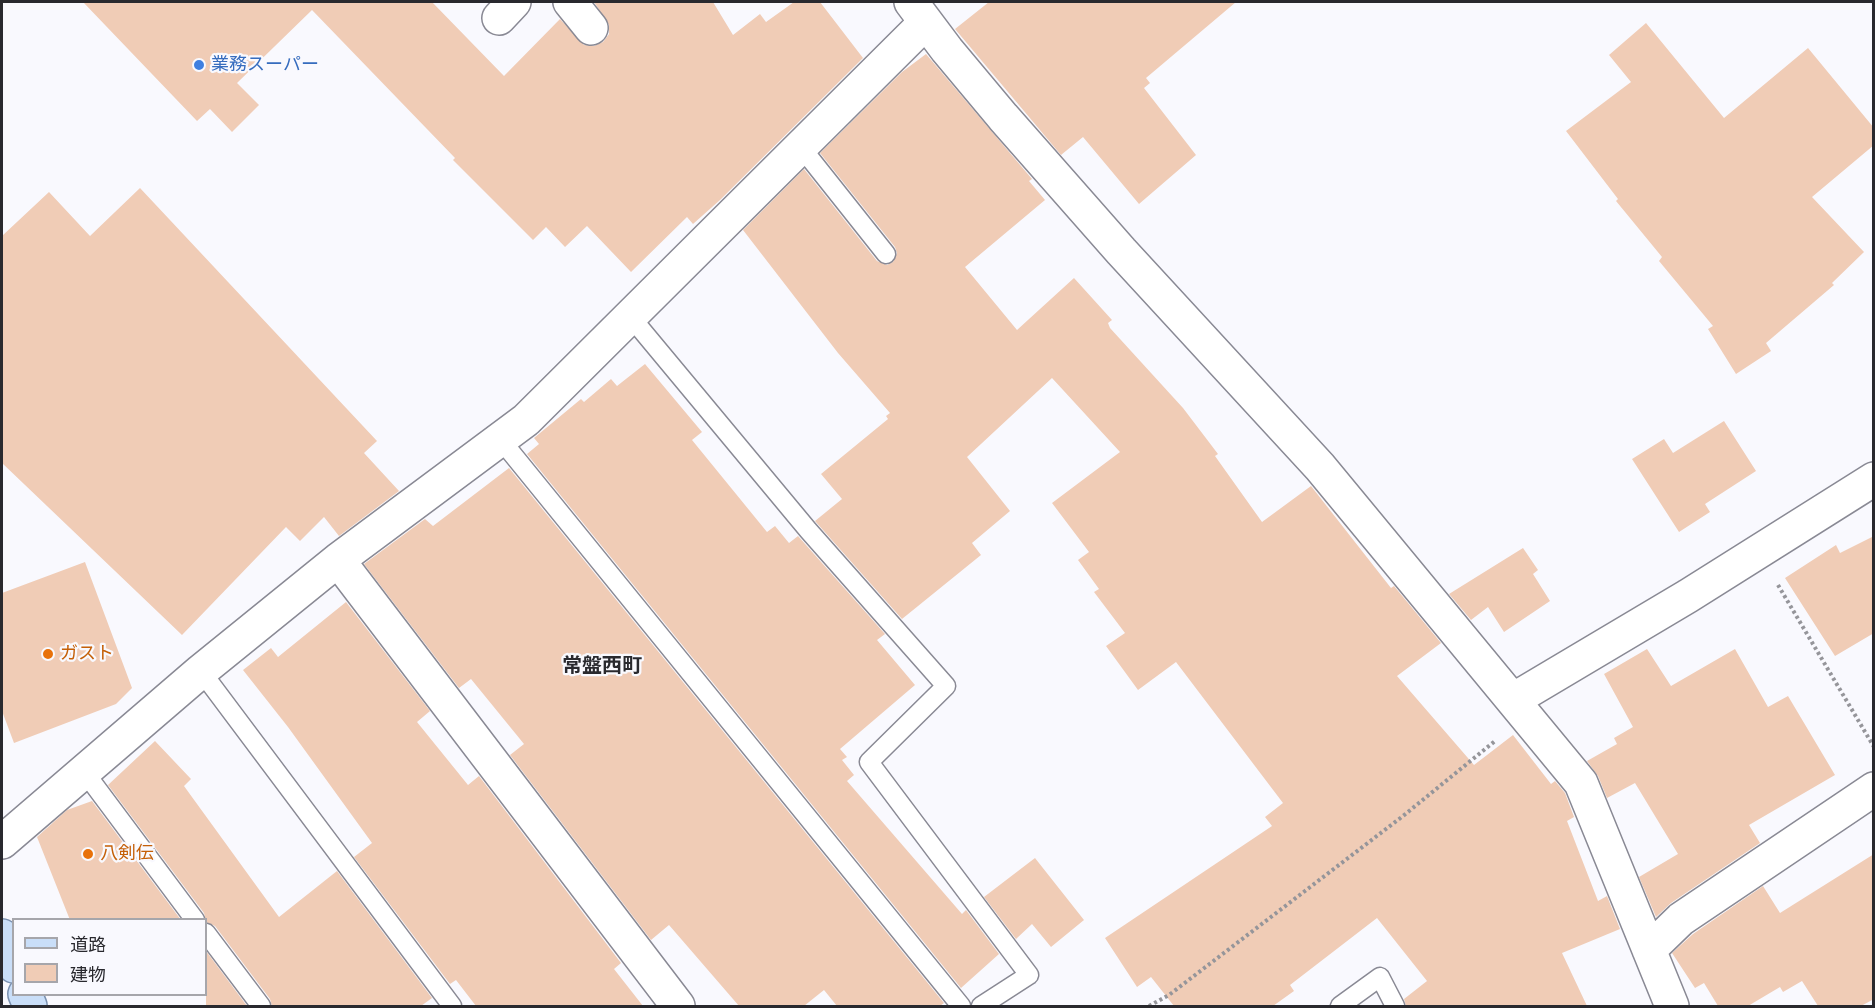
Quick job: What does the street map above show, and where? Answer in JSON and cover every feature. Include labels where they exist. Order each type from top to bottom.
[{"type":"main road","points":[[2,936],[12,961]]},
{"type":"street","points":[[570,2],[591,28]]},
{"type":"street","points":[[2,842],[83,770],[338,560],[526,420],[801,147],[919,12],[996,109],[1121,251],[1320,467],[1581,783],[1672,1006]]},
{"type":"street","points":[[1520,708],[1874,479]]},
{"type":"street","points":[[338,560],[678,1006]]},
{"type":"street","points":[[1648,950],[1681,919],[1874,789]]},
{"type":"lane","points":[[801,147],[886,254]]},
{"type":"lane","points":[[630,316],[808,530],[946,686],[869,762],[1029,975],[981,1006]]},
{"type":"lane","points":[[501,440],[961,1006]]},
{"type":"lane","points":[[201,671],[452,1006]]},
{"type":"lane","points":[[83,770],[194,918]]},
{"type":"lane","points":[[207,934],[261,1006]]},
{"type":"lane","points":[[1340,1006],[1380,977],[1395,1006]]},
{"type":"path","points":[[1759,552],[1874,747]]},
{"type":"path","points":[[1149,1006],[1169,995],[1404,816],[1520,708]]},
{"type":"building","points":[[83,2],[432,2],[504,76],[560,19],[584,45],[594,46],[603,42],[609,34],[609,25],[594,2],[713,2],[733,35],[760,14],[766,22],[794,2],[820,2],[863,58],[720,200],[693,224],[687,217],[631,272],[587,226],[565,247],[546,227],[533,240],[453,160],[455,158],[312,10],[237,83],[259,105],[232,132],[210,109],[197,121]]},
{"type":"building","points":[[989,2],[1236,2],[1146,78],[1150,83],[1144,88],[1196,155],[1139,204],[1083,137],[1061,155],[955,29]]},
{"type":"building","points":[[1646,23],[1724,118],[1808,48],[1874,128],[1874,145],[1812,197],[1864,252],[1832,283],[1834,285],[1766,343],[1771,351],[1736,374],[1708,329],[1713,326],[1659,261],[1662,257],[1616,201],[1618,199],[1566,131],[1631,82],[1609,55]]},
{"type":"building","points":[[926,54],[1032,179],[1029,181],[1045,200],[965,267],[1017,330],[1074,278],[1112,320],[1108,323],[1110,328],[1183,408],[1218,454],[1215,456],[1262,522],[1311,486],[1391,588],[1394,586],[1441,643],[1397,676],[1474,765],[1513,735],[1551,784],[1555,781],[1565,793],[1574,817],[1567,821],[1598,901],[1607,896],[1620,929],[1562,953],[1587,1006],[1406,1006],[1404,999],[1427,981],[1377,918],[1290,985],[1294,991],[1273,1006],[1174,1006],[1151,977],[1137,987],[1105,938],[1272,826],[1265,817],[1283,803],[1176,662],[1138,690],[1106,646],[1125,633],[1094,592],[1099,589],[1078,560],[1089,552],[1052,503],[1120,452],[1052,378],[967,457],[1010,511],[972,543],[981,555],[902,619],[815,521],[842,499],[821,474],[888,419],[886,416],[890,413],[838,353],[743,230],[804,169],[877,261],[887,265],[893,262],[897,253],[895,247],[820,153],[902,72]]},
{"type":"building","points":[[140,188],[377,441],[364,453],[399,491],[339,536],[324,517],[300,541],[286,527],[182,635],[2,463],[2,236],[49,192],[90,236]]},
{"type":"building","points":[[645,364],[702,432],[692,440],[767,532],[775,526],[789,543],[798,536],[885,634],[877,640],[915,685],[840,749],[847,757],[842,760],[854,775],[847,781],[962,914],[966,910],[999,954],[961,988],[527,454],[539,444],[534,438],[581,399],[584,402],[611,379],[617,386]]},
{"type":"building","points":[[1724,421],[1756,471],[1705,504],[1710,512],[1679,532],[1632,459],[1664,439],[1673,453]]},
{"type":"building","points":[[509,468],[944,1003],[940,1006],[837,1006],[824,990],[804,1006],[739,1006],[669,925],[651,940],[510,755],[524,744],[471,679],[459,688],[364,564],[425,519],[433,526]]},
{"type":"building","points":[[1874,536],[1874,633],[1835,656],[1785,578],[1836,545],[1840,553]]},
{"type":"building","points":[[1523,548],[1538,570],[1533,574],[1550,601],[1504,632],[1488,607],[1471,620],[1449,594]]},
{"type":"building","points":[[85,562],[132,688],[116,704],[14,743],[2,711],[2,593]]},
{"type":"building","points":[[346,602],[430,711],[417,722],[468,785],[479,776],[621,963],[614,969],[643,1006],[476,1006],[456,980],[450,984],[354,857],[372,843],[288,727],[243,670],[271,648],[278,657]]},
{"type":"building","points":[[1647,649],[1671,686],[1735,649],[1768,707],[1788,696],[1835,775],[1749,825],[1760,843],[1671,903],[1656,917],[1639,877],[1678,854],[1635,783],[1607,798],[1598,776],[1587,761],[1617,744],[1614,738],[1633,727],[1604,674]]},
{"type":"building","points":[[155,741],[191,779],[184,786],[279,917],[337,871],[432,998],[421,1006],[272,1006],[270,999],[215,926],[207,922],[204,913],[108,785]]},
{"type":"building","points":[[92,801],[180,918],[69,918],[37,837],[67,810]]},
{"type":"building","points":[[1874,854],[1874,999],[1861,1006],[1818,1006],[1802,981],[1783,992],[1780,987],[1748,1006],[1718,1006],[1704,983],[1695,988],[1672,953],[1693,934],[1763,886],[1780,913]]},
{"type":"building","points":[[1035,858],[1084,920],[1051,947],[1032,924],[1016,939],[984,897]]},
{"type":"building","points":[[207,952],[247,1006],[206,1006],[207,996]]},
{"type":"place","name":"業務スーパー","points":[[199,65]]},
{"type":"place","name":"ガスト","points":[[48,654]]},
{"type":"place","name":"八剣伝","points":[[88,854]]},
{"type":"district","name":"常盤西町","points":[[602,666]]}]
